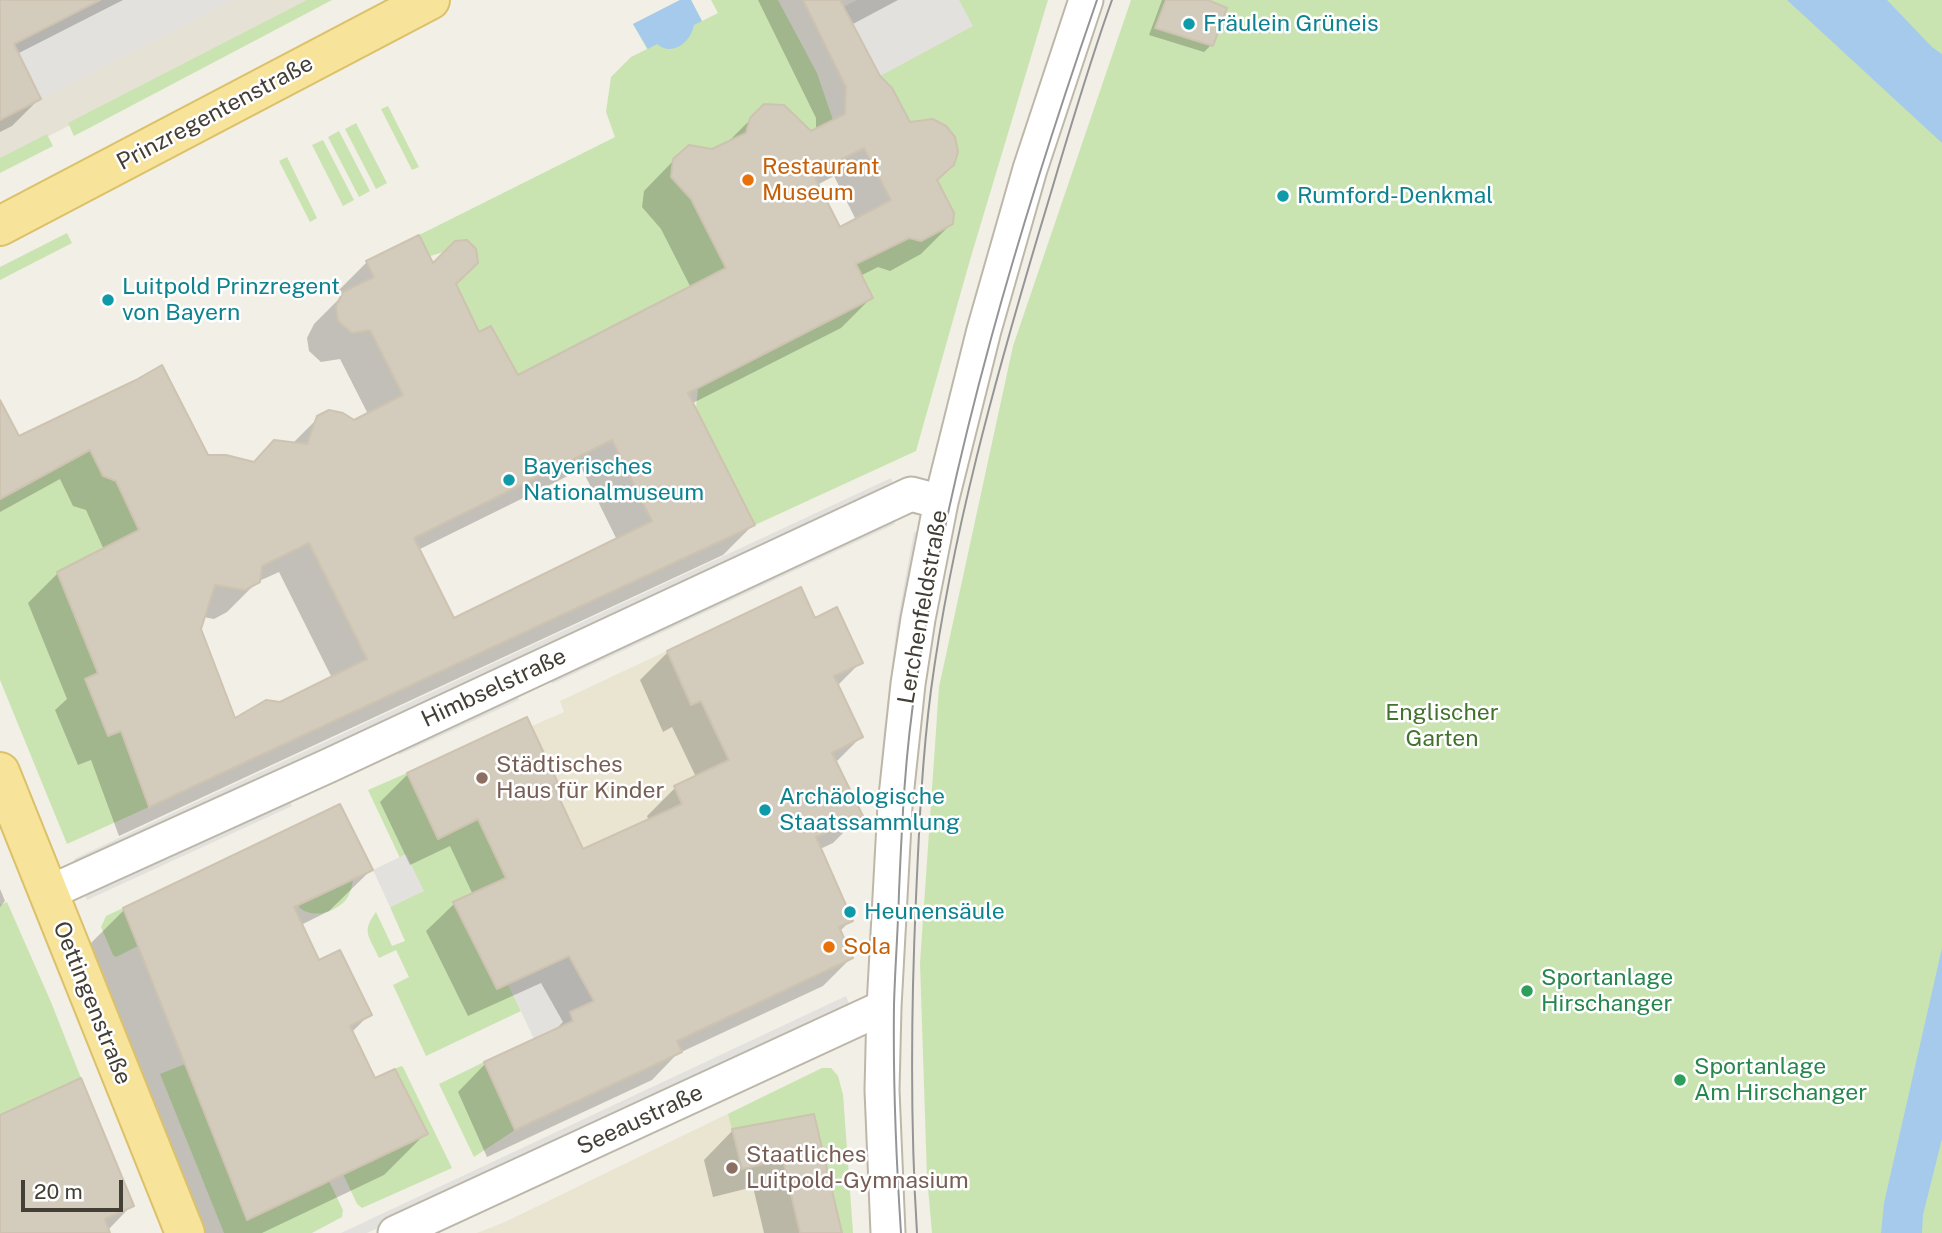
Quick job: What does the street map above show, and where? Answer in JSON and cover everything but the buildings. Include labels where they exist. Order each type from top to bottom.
[{"type":"main road","name":"Prinzregentenstraße","points":[[0,226],[407,5]]},
{"type":"main road","name":"Oettingenstraße","points":[[0,772],[185,1233]]},
{"type":"street","name":"Lerchenfeldstraße","points":[[888,1233],[882,1090],[884,1007],[900,746],[918,619],[940,502],[970,384],[1046,116],[1086,0]]},
{"type":"street","name":"Himbselstraße","points":[[48,894],[911,494],[940,502]]},
{"type":"street","name":"Seeaustraße","points":[[396,1233],[884,1007]]},
{"type":"shaded area","points":[[0,0],[314,0],[0,161]]},
{"type":"shaded area","points":[[100,0],[233,0],[41,99],[14,44]]},
{"type":"shaded area","points":[[857,0],[959,0],[973,26],[880,76],[843,7]]},
{"type":"shaded area","points":[[891,478],[894,488],[78,869],[74,859]]},
{"type":"shaded area","points":[[891,516],[895,524],[552,684],[548,674]]},
{"type":"shaded area","points":[[914,532],[924,534],[883,829],[875,828],[884,730],[897,624]]},
{"type":"shaded area","points":[[707,632],[735,690],[703,706],[729,760],[674,786],[682,804],[583,849],[553,785],[557,782],[532,726],[564,712],[560,701]]},
{"type":"shaded area","points":[[513,688],[519,700],[399,755],[393,744]]},
{"type":"shaded area","points":[[288,795],[292,806],[87,900],[82,890]]},
{"type":"shaded area","points":[[406,854],[424,891],[390,907],[373,870]]},
{"type":"shaded area","points":[[569,956],[594,1001],[570,1012],[573,1021],[534,1039],[508,984]]},
{"type":"shaded area","points":[[846,996],[850,1006],[367,1233],[341,1233]]},
{"type":"shaded area","name":"Staatliches Luitpold-Gymnasium","points":[[822,1068],[831,1068],[838,1076],[843,1095],[853,1233],[477,1233],[505,1222]]},
{"type":"green space","points":[[307,0],[332,0],[74,136],[68,123]]},
{"type":"green space","points":[[680,0],[691,0],[702,21],[718,13],[711,0],[778,0],[817,73],[833,120],[799,138],[781,105],[764,104],[750,118],[746,133],[712,149],[689,145],[673,159],[671,177],[691,199],[726,268],[518,375],[492,326],[479,332],[452,275],[466,274],[478,264],[476,249],[467,240],[455,241],[444,252],[430,256],[419,235],[615,137],[606,112],[611,77],[631,57],[647,49],[633,24]]},
{"type":"green space","points":[[857,0],[1048,0],[916,451],[755,525],[696,408],[698,388],[873,298],[856,264],[909,238],[922,241],[953,224],[954,213],[937,180],[951,169],[957,159],[954,138],[939,122],[928,119],[910,122],[892,88],[880,76]]},
{"type":"green space","name":"Englischer Garten","points":[[1131,0],[1942,0],[1942,1233],[932,1233],[927,1177],[920,963],[939,687],[1013,346]]},
{"type":"green space","points":[[388,106],[419,167],[412,170],[381,109]]},
{"type":"green space","points":[[356,123],[387,183],[376,189],[345,129]]},
{"type":"green space","points":[[339,131],[370,191],[359,197],[328,137]]},
{"type":"green space","points":[[47,134],[53,146],[0,173],[0,158]]},
{"type":"green space","points":[[323,140],[354,200],[343,206],[312,145]]},
{"type":"green space","points":[[287,157],[317,218],[310,222],[279,161]]},
{"type":"green space","points":[[67,233],[72,243],[0,280],[0,267]]},
{"type":"green space","points":[[98,446],[96,462],[102,476],[116,481],[139,530],[57,572],[98,673],[85,679],[108,735],[121,731],[149,807],[67,844],[0,680],[0,500]]},
{"type":"green space","points":[[407,773],[438,838],[478,819],[560,853],[453,902],[496,989],[508,984],[521,1011],[426,1056],[393,985],[409,977],[396,950],[379,958],[368,934],[371,919],[376,912],[392,946],[405,941],[390,907],[423,891],[406,855],[400,858],[368,790]]},
{"type":"green space","points":[[353,880],[347,899],[328,912],[309,913],[298,906]]},
{"type":"green space","points":[[7,902],[81,1078],[0,1115],[0,905]]},
{"type":"green space","points":[[123,908],[138,946],[116,957],[101,927],[106,916]]},
{"type":"green space","points":[[484,1062],[515,1130],[474,1157],[439,1084]]},
{"type":"green space","points":[[185,1064],[247,1219],[329,1181],[343,1210],[342,1217],[312,1233],[224,1233],[160,1074]]},
{"type":"green space","points":[[401,1066],[452,1168],[362,1208],[357,1204],[343,1174],[427,1134],[395,1069]]},
{"type":"green space","points":[[822,1068],[831,1068],[838,1076],[843,1095],[853,1233],[842,1233],[814,1114],[732,1129],[728,1114]]},
{"type":"water","points":[[680,0],[691,0],[702,21],[694,25],[689,37],[680,46],[669,49],[657,44],[648,49],[633,24]]},
{"type":"water","points":[[1787,0],[1887,0],[1942,54],[1942,143]]},
{"type":"water","points":[[1942,948],[1942,1139],[1923,1215],[1922,1233],[1881,1233],[1884,1203]]},
{"type":"tram line","points":[[901,1233],[895,1119],[894,1005],[904,788],[916,684],[949,510],[991,338],[1041,168],[1097,0]]},
{"type":"tram line","points":[[917,1233],[912,1107],[914,940],[923,768],[940,632],[963,515],[991,400],[1066,143],[1112,0]]},
{"type":"place","name":"Fräulein Grüneis","points":[[1189,24]]},
{"type":"place","name":"Restaurant Museum","points":[[748,180]]},
{"type":"place","name":"Rumford-Denkmal","points":[[1283,196]]},
{"type":"place","name":"Luitpold Prinzregent von Bayern","points":[[108,300]]},
{"type":"place","name":"Bayerisches Nationalmuseum","points":[[509,480]]},
{"type":"place","name":"Städtisches Haus für Kinder","points":[[482,778]]},
{"type":"place","name":"Archäologische Staatssammlung","points":[[765,810]]},
{"type":"place","name":"Heunensäule","points":[[850,912]]},
{"type":"place","name":"Sola","points":[[829,947]]},
{"type":"place","name":"Sportanlage Hirschanger","points":[[1527,991]]},
{"type":"place","name":"Sportanlage Am Hirschanger","points":[[1680,1080]]},
{"type":"place","name":"Staatliches Luitpold-Gymnasium","points":[[732,1168]]}]
